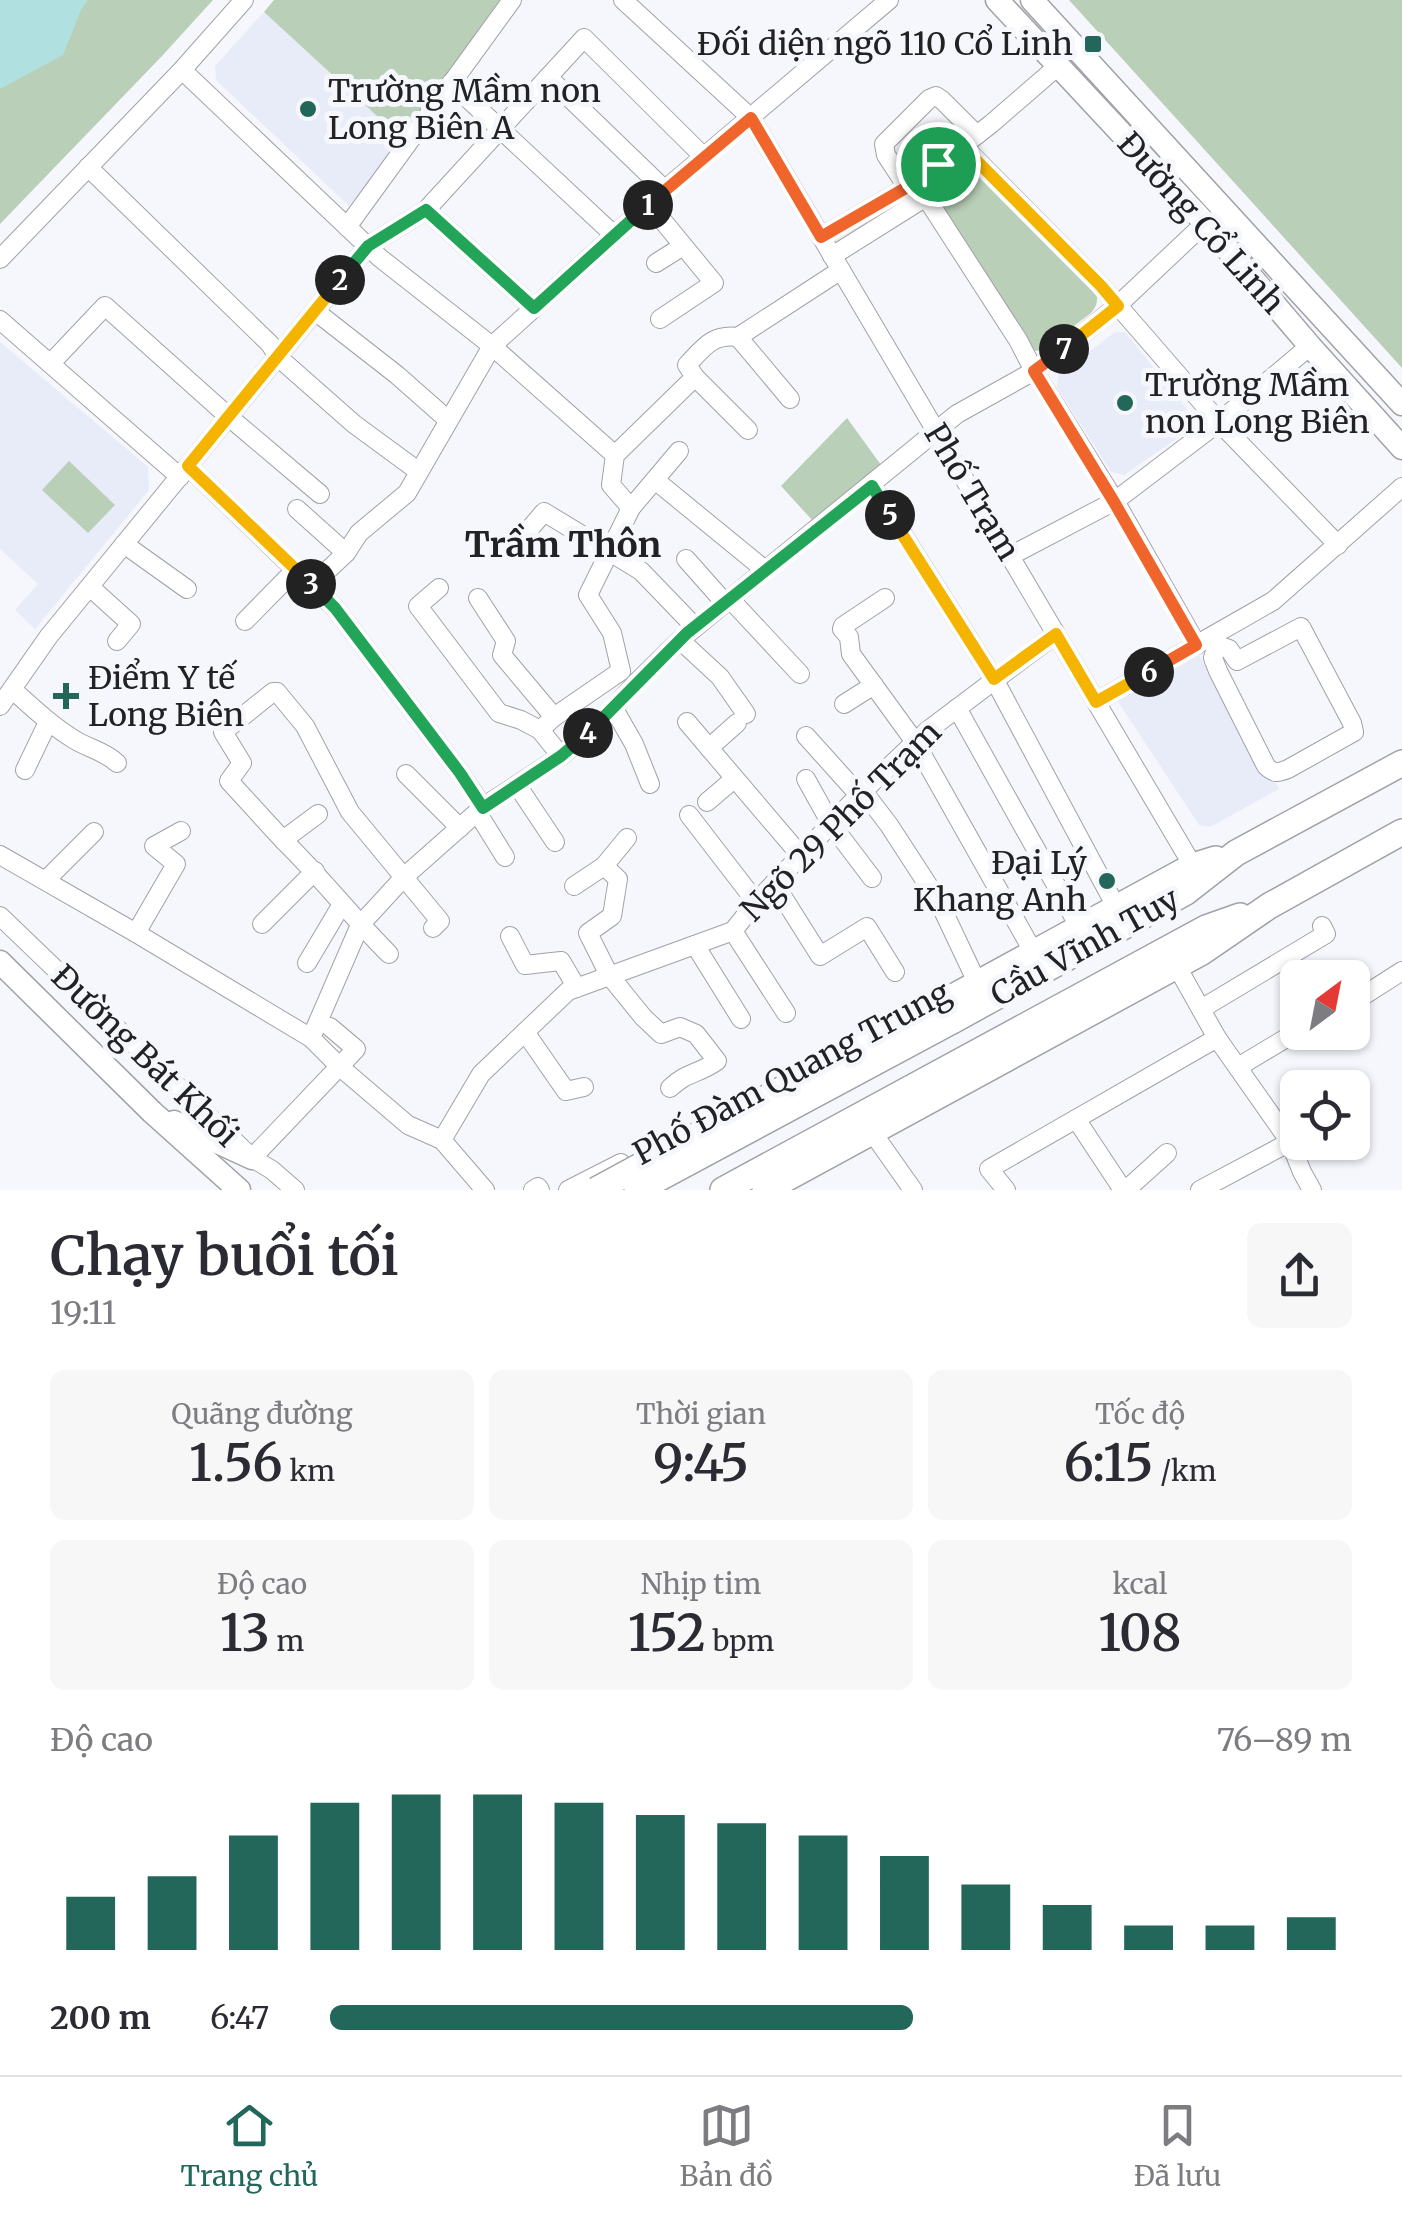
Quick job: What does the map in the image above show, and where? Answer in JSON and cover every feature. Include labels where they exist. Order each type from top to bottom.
[{"type":"highway","points":[[1236,853],[1402,762]]},
{"type":"highway","points":[[1269,906],[1402,832]]},
{"type":"highway","name":"Cầu Vĩnh Tuy","points":[[637,1190],[1185,870],[1236,853]]},
{"type":"highway","name":"Cầu Vĩnh Tuy","points":[[596,1190],[1087,929],[1186,892],[1236,853]]},
{"type":"highway","name":"Cầu Vĩnh Tuy","points":[[723,1190],[1121,987],[1215,945],[1269,906]]},
{"type":"highway","name":"Cầu Vĩnh Tuy","points":[[765,1190],[981,1073],[1121,987],[1206,928],[1269,906]]},
{"type":"main road","name":"Đường Cổ Linh","points":[[997,0],[1205,224],[1402,448]]},
{"type":"main road","name":"Đường Cổ Linh","points":[[1032,0],[1402,404]]},
{"type":"main road","points":[[1298,291],[1353,372]]},
{"type":"main road","points":[[1280,308],[1353,372],[1402,427]]},
{"type":"main road","points":[[0,962],[152,1112],[238,1190]]},
{"type":"main road","points":[[152,1112],[252,1158]]},
{"type":"street","points":[[0,260],[244,0]]},
{"type":"street","points":[[347,227],[512,0]]},
{"type":"street","name":"Phố Trạm","points":[[622,0],[751,118],[1096,702],[1185,870]]},
{"type":"street","points":[[312,586],[346,553],[359,533],[407,492],[492,346],[664,190],[889,0]]},
{"type":"street","points":[[0,706],[49,636],[368,246],[426,210],[584,38],[704,156]]},
{"type":"street","points":[[748,430],[687,364],[707,344],[722,336],[738,337],[836,263],[970,140],[1058,66]]},
{"type":"street","points":[[182,70],[368,246],[492,346],[615,455]]},
{"type":"street","points":[[548,77],[664,190]]},
{"type":"street","points":[[451,84],[614,235]]},
{"type":"street","points":[[1209,642],[1229,648],[1237,661],[1301,627],[1354,732],[1288,769],[1277,773],[1266,766],[1218,670],[1209,642],[1114,502],[1018,340],[916,188],[886,155],[884,144],[930,99],[936,96],[942,100],[970,140],[1219,422],[1338,545]]},
{"type":"street","points":[[88,168],[270,344],[278,357],[354,424],[418,471]]},
{"type":"street","points":[[821,237],[916,188]]},
{"type":"street","points":[[649,204],[714,282],[660,318]]},
{"type":"street","points":[[426,210],[534,308]]},
{"type":"street","points":[[311,1038],[360,925],[405,876],[480,810],[561,756],[688,633],[765,570],[958,414],[1034,371],[1118,306],[1205,224]]},
{"type":"street","points":[[656,263],[683,246]]},
{"type":"street","points":[[51,364],[105,306],[320,494]]},
{"type":"street","points":[[315,310],[448,420]]},
{"type":"street","points":[[0,320],[184,472],[335,608],[460,773],[505,858]]},
{"type":"street","points":[[738,337],[790,399]]},
{"type":"street","points":[[1010,556],[1114,502],[1310,346]]},
{"type":"street","points":[[631,508],[612,485],[615,455],[695,377]]},
{"type":"street","points":[[439,588],[411,611],[499,713],[547,724],[621,671],[612,633],[588,595],[631,508],[679,451]]},
{"type":"street","points":[[655,480],[765,570]]},
{"type":"street","points":[[872,486],[994,679],[1113,902]]},
{"type":"street","points":[[1096,702],[1209,642],[1273,601],[1402,487]]},
{"type":"street","points":[[297,509],[346,553]]},
{"type":"street","points":[[522,538],[544,512],[642,571],[720,677],[742,718],[709,748]]},
{"type":"street","points":[[124,544],[187,589]]},
{"type":"street","points":[[686,559],[800,674]]},
{"type":"street","points":[[245,621],[296,569]]},
{"type":"street","points":[[90,587],[131,624],[117,641]]},
{"type":"street","points":[[478,598],[506,640],[502,655],[547,724],[561,756]]},
{"type":"street","points":[[885,598],[843,626],[849,636],[851,654],[915,742],[1030,946]]},
{"type":"street","name":"Ngõ 29 Phố Trạm","points":[[442,1140],[482,1074],[568,991],[733,931],[774,883],[915,742],[1056,634]]},
{"type":"street","points":[[844,704],[874,685]]},
{"type":"street","points":[[13,690],[48,722],[117,763]]},
{"type":"street","points":[[388,954],[229,781],[242,763],[223,735],[224,730],[270,693],[277,692],[306,726],[350,812],[440,921],[433,928]]},
{"type":"street","points":[[614,708],[650,784]]},
{"type":"street","points":[[956,708],[1087,929]]},
{"type":"street","points":[[25,770],[48,722]]},
{"type":"street","points":[[687,722],[801,856]]},
{"type":"street","points":[[806,736],[889,825],[938,902],[974,976]]},
{"type":"street","points":[[406,774],[460,828]]},
{"type":"street","points":[[707,802],[734,779]]},
{"type":"street","points":[[806,779],[832,824],[872,878]]},
{"type":"street","points":[[517,785],[554,842]]},
{"type":"street","points":[[283,840],[318,814]]},
{"type":"street","points":[[689,815],[756,902]]},
{"type":"street","points":[[136,933],[176,864],[154,846],[181,831]]},
{"type":"street","points":[[46,880],[94,832]]},
{"type":"street","points":[[574,886],[604,866],[627,838]]},
{"type":"street","points":[[0,855],[311,1038],[408,1125],[442,1140],[484,1190]]},
{"type":"street","points":[[604,866],[618,879],[612,916],[588,933],[609,975],[661,1034],[680,1027],[696,1034],[717,1061],[702,1072],[685,1074],[670,1088]]},
{"type":"street","name":"Phố Đàm Quang Trung","points":[[568,1190],[1030,946],[1087,929],[1113,902],[1185,870]]},
{"type":"street","points":[[262,924],[315,871]]},
{"type":"street","points":[[774,883],[820,956],[867,927],[895,972]]},
{"type":"street","points":[[307,964],[342,904]]},
{"type":"street","name":"Đường Bát Khối","points":[[0,916],[252,1158],[295,1190]]},
{"type":"street","points":[[1201,1009],[1326,934],[1322,926]]},
{"type":"street","points":[[733,931],[786,1013]]},
{"type":"street","points":[[510,936],[520,973],[561,961],[577,988]]},
{"type":"street","points":[[695,945],[742,1018]]},
{"type":"street","points":[[776,1190],[929,1112],[1180,972],[1215,945]]},
{"type":"street","points":[[1370,990],[1402,970]]},
{"type":"street","points":[[1180,972],[1218,1038],[1280,1122]]},
{"type":"street","points":[[252,1158],[356,1049],[330,1027]]},
{"type":"street","points":[[525,1032],[566,1092],[584,1087]]},
{"type":"street","points":[[1006,1190],[989,1169],[1218,1038]]},
{"type":"street","points":[[1238,1067],[1280,1042]]},
{"type":"street","points":[[1076,1119],[1125,1190],[1167,1154]]},
{"type":"street","points":[[877,1138],[913,1190]]},
{"type":"street","points":[[1200,1190],[1280,1143]]},
{"type":"street","points":[[646,1150],[670,1190]]},
{"type":"street","points":[[1298,1160],[1312,1190]]},
{"type":"shaded area","name":"Trường Mầm non Long Biên A","points":[[264,12],[402,139],[349,206],[216,80],[215,66]]},
{"type":"shaded area","name":"Trường Mầm non Long Biên","points":[[1115,332],[1125,332],[1195,419],[1192,428],[1124,475],[1111,472],[1057,387],[1058,376]]},
{"type":"shaded area","points":[[0,342],[148,467],[149,490],[35,629],[15,610],[38,584],[0,549]]},
{"type":"shaded area","points":[[1199,655],[1279,789],[1210,827],[1199,825],[1117,700]]},
{"type":"green space","points":[[0,0],[213,0],[0,224]]},
{"type":"green space","points":[[274,0],[514,0],[402,139],[264,12]]},
{"type":"green space","points":[[1069,0],[1402,0],[1402,368]]},
{"type":"green space","points":[[971,160],[1094,285],[1097,300],[1091,313],[1037,351],[1029,349],[933,198],[933,188]]},
{"type":"green space","points":[[847,418],[881,465],[813,521],[781,486]]},
{"type":"green space","points":[[69,461],[115,505],[88,533],[42,490]]},
{"type":"water","points":[[0,0],[88,0],[63,55],[0,89]]},
{"type":"place","name":"Đối diện ngõ 110 Cổ Linh","points":[[1093,44]]},
{"type":"place","name":"Trường Mầm non Long Biên A","points":[[308,109]]},
{"type":"place","name":"Trường Mầm non Long Biên","points":[[1125,403]]},
{"type":"place","name":"Điểm Y tế Long Biên","points":[[66,696]]},
{"type":"place","name":"Đại Lý Khang Anh","points":[[1107,881]]},
{"type":"district","name":"Trầm Thôn","points":[[563,545]]},
{"type":"route","points":[[751,118],[821,237],[916,182],[938,164],[962,146],[1118,306],[1034,371],[1196,645],[1096,702],[1056,634],[994,679],[872,486],[687,633],[561,756],[483,808],[335,608],[188,466],[368,246],[426,210],[534,308],[664,190],[751,118]]}]
